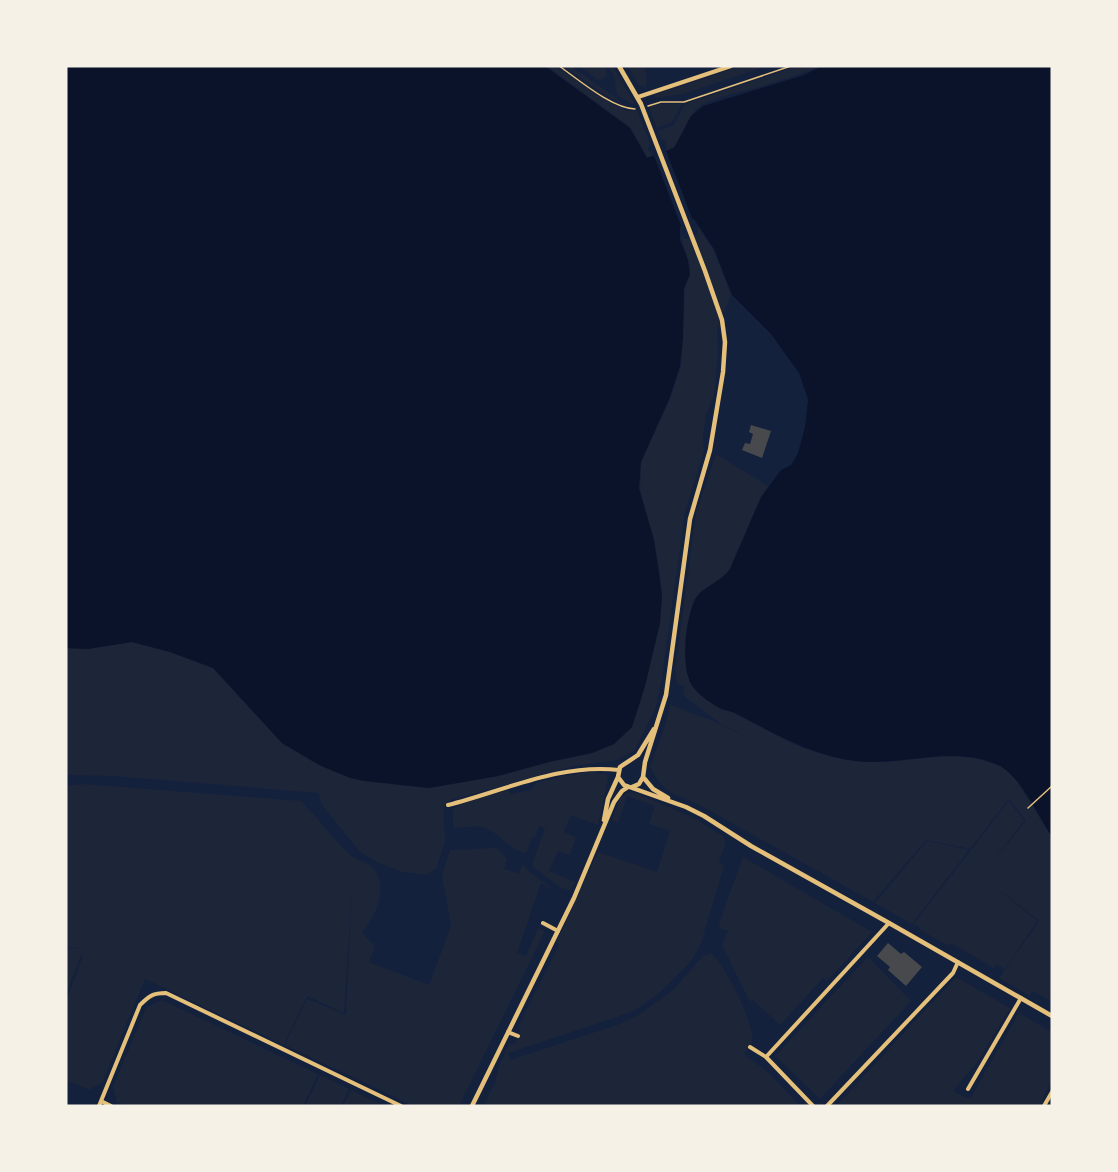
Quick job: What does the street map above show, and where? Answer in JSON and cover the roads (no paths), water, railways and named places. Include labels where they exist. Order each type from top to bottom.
[{"type":"street","points":[[472,1106],[583,878],[614,802],[622,791],[639,784],[643,774],[666,695],[690,519],[710,450],[725,354],[720,314],[692,237],[638,98],[619,66]]},
{"type":"street","points":[[638,98],[731,66]]},
{"type":"street","points":[[601,834],[608,799],[619,770],[622,765],[631,761],[642,750],[660,718]]},
{"type":"street","points":[[631,761],[637,763],[653,789],[675,803]]},
{"type":"street","points":[[448,804],[569,771],[602,768],[619,770]]},
{"type":"street","points":[[618,777],[624,785],[704,816],[751,846],[1052,1016]]},
{"type":"street","points":[[766,1057],[889,922]]},
{"type":"street","points":[[543,923],[558,931]]},
{"type":"street","points":[[827,1106],[953,973],[958,962]]},
{"type":"street","points":[[111,1106],[100,1104],[140,1005],[151,994],[158,993],[166,993],[401,1106]]},
{"type":"street","points":[[968,1089],[1021,998]]},
{"type":"street","points":[[508,1032],[518,1036]]},
{"type":"street","points":[[750,1047],[766,1057],[813,1106]]},
{"type":"street","points":[[1044,1106],[1052,1092]]}]
